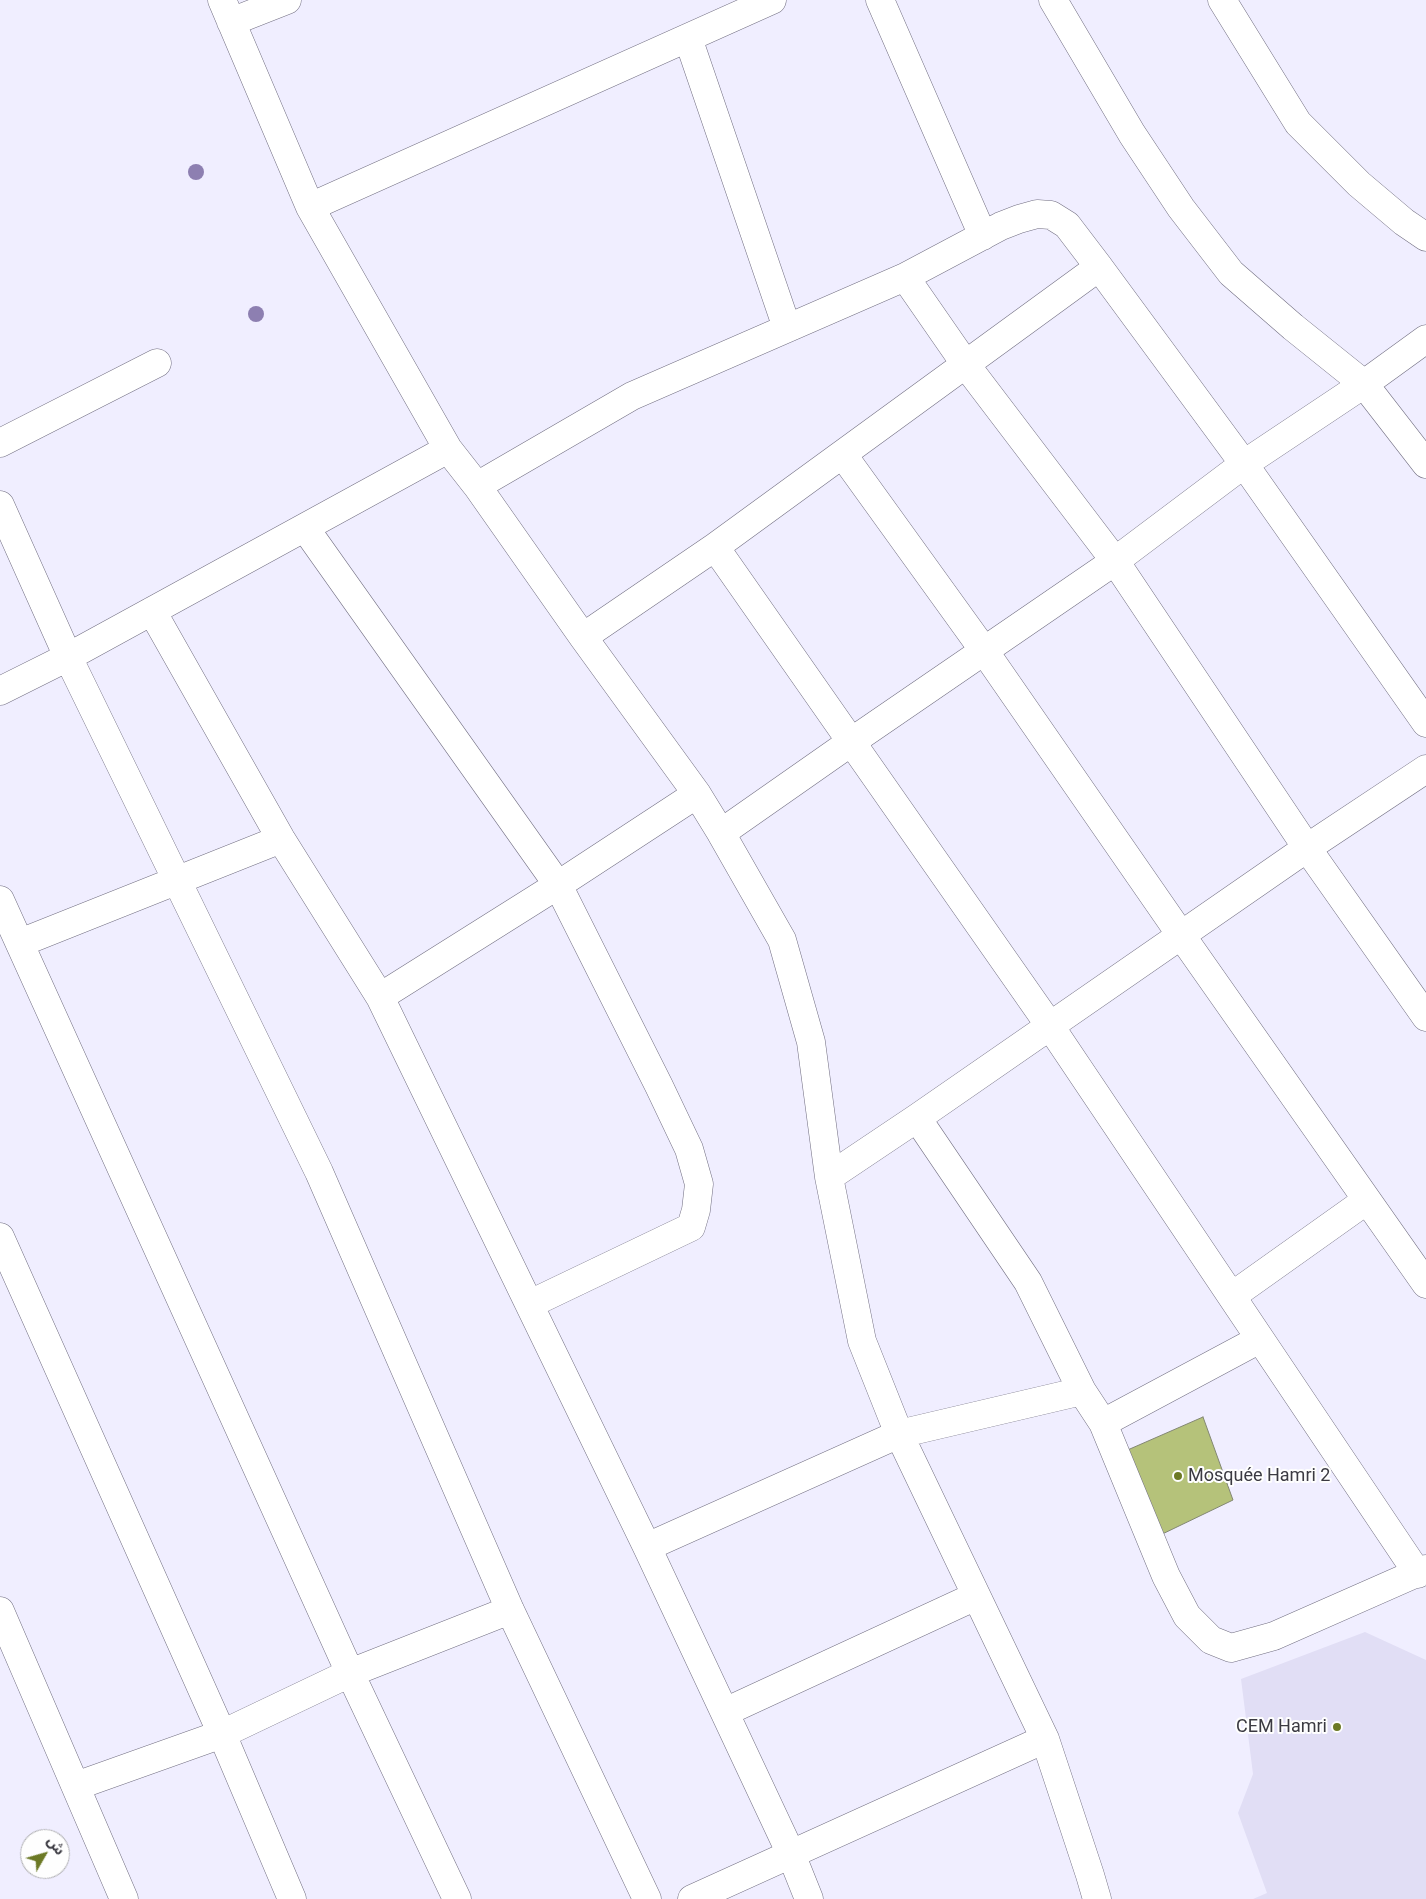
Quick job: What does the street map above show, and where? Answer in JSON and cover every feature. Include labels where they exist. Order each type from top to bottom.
[{"type":"street","points":[[287,0],[227,11],[310,206],[448,449],[477,486],[582,637],[697,794],[782,940],[811,1042],[829,1177],[862,1341],[899,1434],[1044,1739],[1097,1899]]},
{"type":"street","points":[[310,206],[772,0]]},
{"type":"street","points":[[880,0],[983,236]]},
{"type":"street","points":[[1053,0],[1132,134],[1181,208],[1231,273],[1293,327],[1364,384],[1426,464]]},
{"type":"street","points":[[1222,0],[1298,123],[1359,184],[1404,222],[1426,237]]},
{"type":"street","points":[[688,38],[787,328]]},
{"type":"street","points":[[477,486],[632,396],[905,276],[1020,219],[1037,214],[1051,215],[1067,225],[1099,267],[1244,464],[1426,723]]},
{"type":"street","points":[[582,637],[715,547],[1099,267]]},
{"type":"street","points":[[905,276],[966,365],[1116,561],[1307,848],[1426,1017]]},
{"type":"street","points":[[721,833],[850,742],[1116,561],[1244,464],[1364,384],[1426,339]]},
{"type":"street","points":[[0,443],[157,363]]},
{"type":"street","points":[[0,691],[68,657],[448,449]]},
{"type":"street","points":[[843,455],[984,652],[1426,1284]]},
{"type":"street","points":[[0,505],[68,657],[319,1172],[510,1610],[647,1899]]},
{"type":"street","points":[[305,528],[558,885],[689,1149],[699,1184],[696,1210],[690,1227],[530,1304]]},
{"type":"street","points":[[715,547],[1050,1026],[1260,1338],[1422,1572],[1274,1636],[1231,1648],[1211,1640],[1187,1616],[1166,1576],[1103,1423],[1082,1391],[1028,1282],[918,1118]]},
{"type":"street","points":[[152,611],[281,839],[380,997],[647,1547],[791,1854],[809,1899]]},
{"type":"street","points":[[829,1177],[918,1118],[1307,848],[1426,769]]},
{"type":"street","points":[[380,997],[558,885],[697,794]]},
{"type":"street","points":[[20,943],[281,839]]},
{"type":"street","points":[[0,900],[350,1673],[457,1899]]},
{"type":"street","points":[[1232,1296],[1367,1200]]},
{"type":"street","points":[[0,1237],[222,1734],[292,1899]]},
{"type":"street","points":[[1103,1423],[1260,1338]]},
{"type":"street","points":[[647,1547],[899,1434],[1082,1391]]},
{"type":"street","points":[[725,1712],[976,1596]]},
{"type":"street","points":[[76,1786],[222,1734],[350,1673],[510,1610]]},
{"type":"street","points":[[0,1611],[124,1899]]},
{"type":"street","points":[[692,1899],[1044,1739]]},
{"type":"shaded area","name":"CEM Hamri","points":[[1365,1632],[1426,1660],[1426,1899],[1253,1899],[1267,1893],[1238,1813],[1253,1774],[1241,1679]]},
{"type":"building","name":"Mosquée Hamri 2","points":[[1203,1417],[1233,1500],[1154,1538],[1123,1452]]},
{"type":"place","name":"Mosquée Hamri 2","points":[[1178,1476]]},
{"type":"place","name":"CEM Hamri","points":[[1337,1727]]}]
